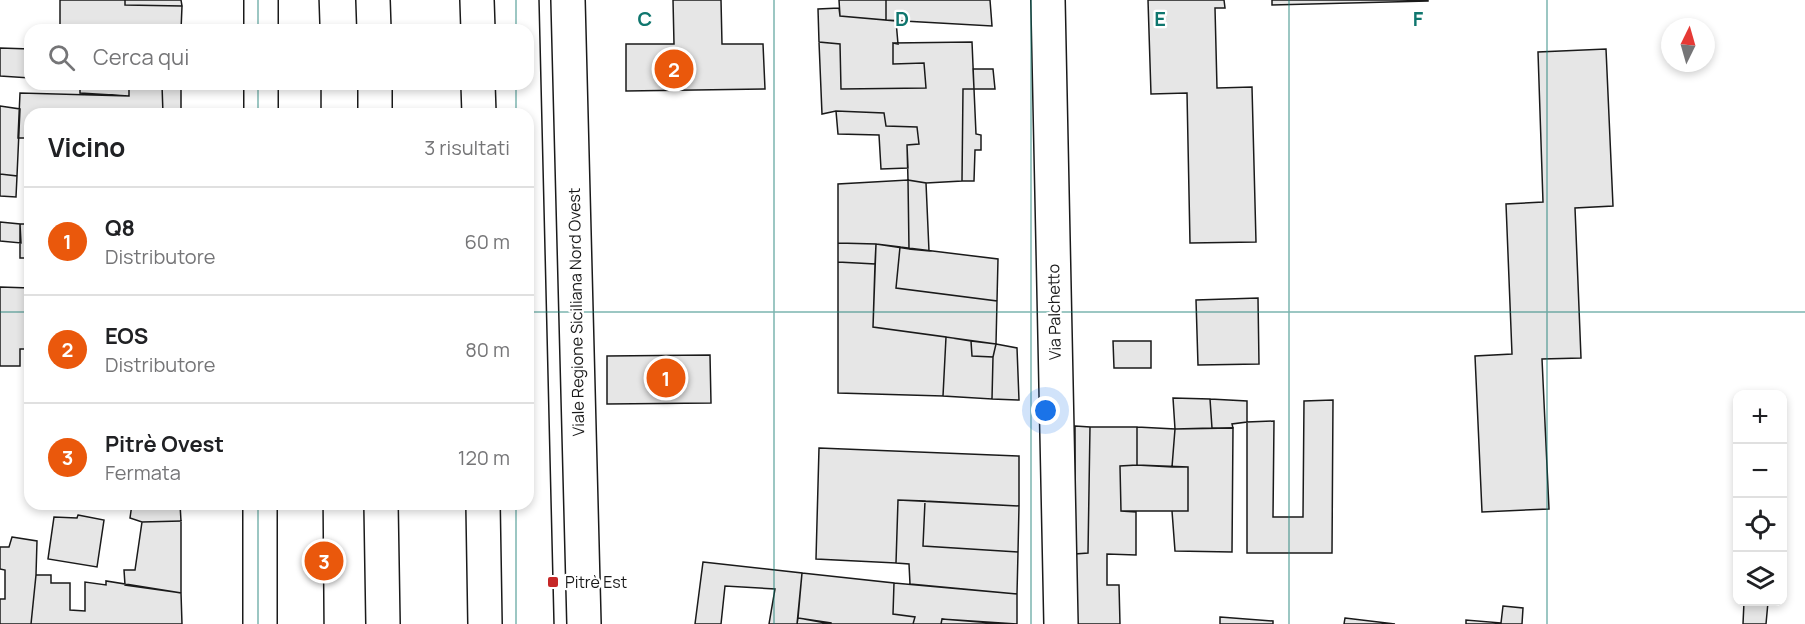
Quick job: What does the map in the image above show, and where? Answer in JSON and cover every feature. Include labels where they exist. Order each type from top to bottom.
[{"type":"street","points":[[261,0],[261,24]]},
{"type":"street","points":[[374,0],[374,24]]},
{"type":"street","points":[[477,0],[478,24]]},
{"type":"street","name":"Viale Regione Siciliana Nord Ovest","points":[[568,0],[587,618]]},
{"type":"street","name":"Via Palchetto","points":[[1048,0],[1061,624]]},
{"type":"street","points":[[261,90],[261,108]]},
{"type":"street","points":[[375,90],[375,108]]},
{"type":"street","points":[[478,90],[479,108]]},
{"type":"street","points":[[260,510],[260,624]]},
{"type":"street","points":[[381,510],[383,624]]},
{"type":"street","points":[[483,510],[484,624]]},
{"type":"building","points":[[60,0],[125,0],[125,5],[182,6],[181,24],[60,24]]},
{"type":"building","points":[[125,0],[181,0],[182,6],[125,5]]},
{"type":"building","points":[[673,0],[721,0],[722,44],[763,44],[765,89],[626,91],[626,44],[674,44]]},
{"type":"building","points":[[839,0],[886,0],[886,20],[840,16]]},
{"type":"building","points":[[886,0],[990,0],[992,26],[886,20]]},
{"type":"building","points":[[1148,0],[1224,0],[1225,8],[1215,8],[1217,88],[1252,87],[1256,242],[1190,243],[1187,93],[1151,94]]},
{"type":"building","points":[[1272,0],[1428,0],[1428,1],[1272,5]]},
{"type":"building","points":[[839,8],[840,16],[896,21],[898,44],[893,43],[893,64],[924,63],[926,88],[841,89],[840,44],[819,42],[818,9]]},
{"type":"building","points":[[819,42],[840,44],[841,89],[926,88],[924,63],[893,64],[893,43],[972,42],[974,89],[963,89],[962,181],[926,183],[908,180],[907,145],[919,144],[917,127],[886,126],[884,113],[836,111],[822,114]]},
{"type":"building","points":[[0,48],[24,49],[24,78],[0,76]]},
{"type":"building","points":[[1606,49],[1613,206],[1575,208],[1581,358],[1542,359],[1549,509],[1482,512],[1475,356],[1512,354],[1506,204],[1543,202],[1538,52]]},
{"type":"building","points":[[973,69],[993,69],[995,89],[974,89]]},
{"type":"building","points":[[963,89],[974,89],[976,134],[981,135],[981,150],[975,150],[974,181],[962,181]]},
{"type":"building","points":[[80,90],[129,90],[129,96],[80,93]]},
{"type":"building","points":[[129,90],[162,90],[163,108],[24,108],[24,138],[18,138],[20,93],[129,96]]},
{"type":"building","points":[[162,90],[181,90],[181,108],[163,108]]},
{"type":"building","points":[[0,106],[20,109],[17,176],[0,174]]},
{"type":"building","points":[[836,111],[884,113],[886,126],[917,127],[919,144],[907,145],[908,168],[881,169],[879,135],[838,134]]},
{"type":"building","points":[[0,174],[17,176],[16,197],[0,196]]},
{"type":"building","points":[[908,180],[926,183],[929,251],[909,249]]},
{"type":"building","points":[[908,180],[909,249],[876,244],[838,243],[838,184]]},
{"type":"building","points":[[0,222],[20,224],[21,243],[0,241]]},
{"type":"building","points":[[20,224],[24,224],[24,258],[20,258]]},
{"type":"building","points":[[838,243],[876,244],[875,264],[838,262]]},
{"type":"building","points":[[876,244],[900,247],[896,288],[997,301],[996,344],[873,327]]},
{"type":"building","points":[[900,247],[998,259],[997,301],[896,288]]},
{"type":"building","points":[[838,262],[875,264],[873,327],[946,337],[943,396],[838,393]]},
{"type":"building","points":[[0,287],[24,288],[24,349],[20,349],[20,366],[0,366]]},
{"type":"building","points":[[1258,298],[1259,364],[1198,365],[1196,300]]},
{"type":"building","points":[[946,337],[971,341],[972,356],[993,357],[992,399],[943,396]]},
{"type":"building","points":[[971,341],[996,344],[993,357],[972,356]]},
{"type":"building","points":[[1113,341],[1151,341],[1151,368],[1114,368]]},
{"type":"building","points":[[996,344],[1017,348],[1019,400],[992,399],[993,357]]},
{"type":"building","points":[[710,355],[711,403],[607,404],[607,356]]},
{"type":"building","points":[[1173,398],[1210,399],[1212,428],[1175,429]]},
{"type":"building","points":[[1210,399],[1247,401],[1247,422],[1232,424],[1233,428],[1212,428]]},
{"type":"building","points":[[1333,400],[1332,553],[1247,553],[1247,422],[1274,421],[1273,517],[1303,517],[1304,401]]},
{"type":"building","points":[[1075,426],[1090,427],[1088,553],[1075,554]]},
{"type":"building","points":[[1090,427],[1137,427],[1137,465],[1120,466],[1121,511],[1136,512],[1136,555],[1107,554],[1107,585],[1119,585],[1120,624],[1075,624],[1075,554],[1088,553]]},
{"type":"building","points":[[1137,427],[1175,429],[1172,467],[1137,465]]},
{"type":"building","points":[[1233,428],[1232,552],[1175,551],[1172,511],[1188,511],[1188,467],[1172,467],[1175,429]]},
{"type":"building","points":[[819,448],[1019,456],[1019,506],[898,500],[896,563],[816,559]]},
{"type":"building","points":[[1120,466],[1188,467],[1188,511],[1121,511]]},
{"type":"building","points":[[898,500],[925,501],[923,546],[1018,552],[1017,594],[910,584],[909,564],[896,563]]},
{"type":"building","points":[[925,501],[1019,506],[1018,552],[923,546]]},
{"type":"building","points":[[131,510],[180,510],[181,521],[142,522],[130,518]]},
{"type":"building","points":[[78,515],[104,520],[97,567],[48,559],[54,517],[77,518]]},
{"type":"building","points":[[181,521],[181,593],[125,585],[124,570],[135,570],[142,522]]},
{"type":"building","points":[[12,537],[37,541],[31,624],[0,624],[0,599],[5,599],[5,570],[0,569],[0,547],[9,547]]},
{"type":"building","points":[[703,562],[802,573],[797,624],[769,624],[775,589],[725,586],[721,624],[695,624]]},
{"type":"building","points":[[802,573],[894,583],[893,614],[915,617],[913,624],[831,624],[798,618]]},
{"type":"building","points":[[36,575],[51,575],[51,583],[70,583],[70,610],[85,611],[85,582],[106,585],[106,581],[181,593],[182,624],[31,624]]},
{"type":"building","points":[[894,583],[1017,594],[1017,624],[942,619],[941,624],[913,624],[915,617],[893,614]]},
{"type":"building","points":[[1503,606],[1523,608],[1522,624],[1466,624],[1466,620],[1501,623]]},
{"type":"building","points":[[1744,606],[1768,606],[1766,624],[1743,624]]},
{"type":"building","points":[[1220,617],[1273,621],[1273,624],[1220,624]]},
{"type":"building","points":[[798,618],[831,623],[831,624],[797,624]]},
{"type":"building","points":[[1345,618],[1395,624],[1344,624]]},
{"type":"building","points":[[942,619],[1005,624],[941,624]]},
{"type":"tram line","points":[[319,0],[320,24]]},
{"type":"tram line","points":[[539,0],[554,624]]},
{"type":"tram line","points":[[321,90],[321,108]]},
{"type":"tram line","points":[[323,510],[324,624]]},
{"type":"place","name":"EOS","points":[[674,69]]},
{"type":"place","name":"Q8","points":[[666,378]]},
{"type":"place","name":"Pitrè Ovest","points":[[324,561]]},
{"type":"place","name":"Pitrè Est","points":[[553,582]]}]
